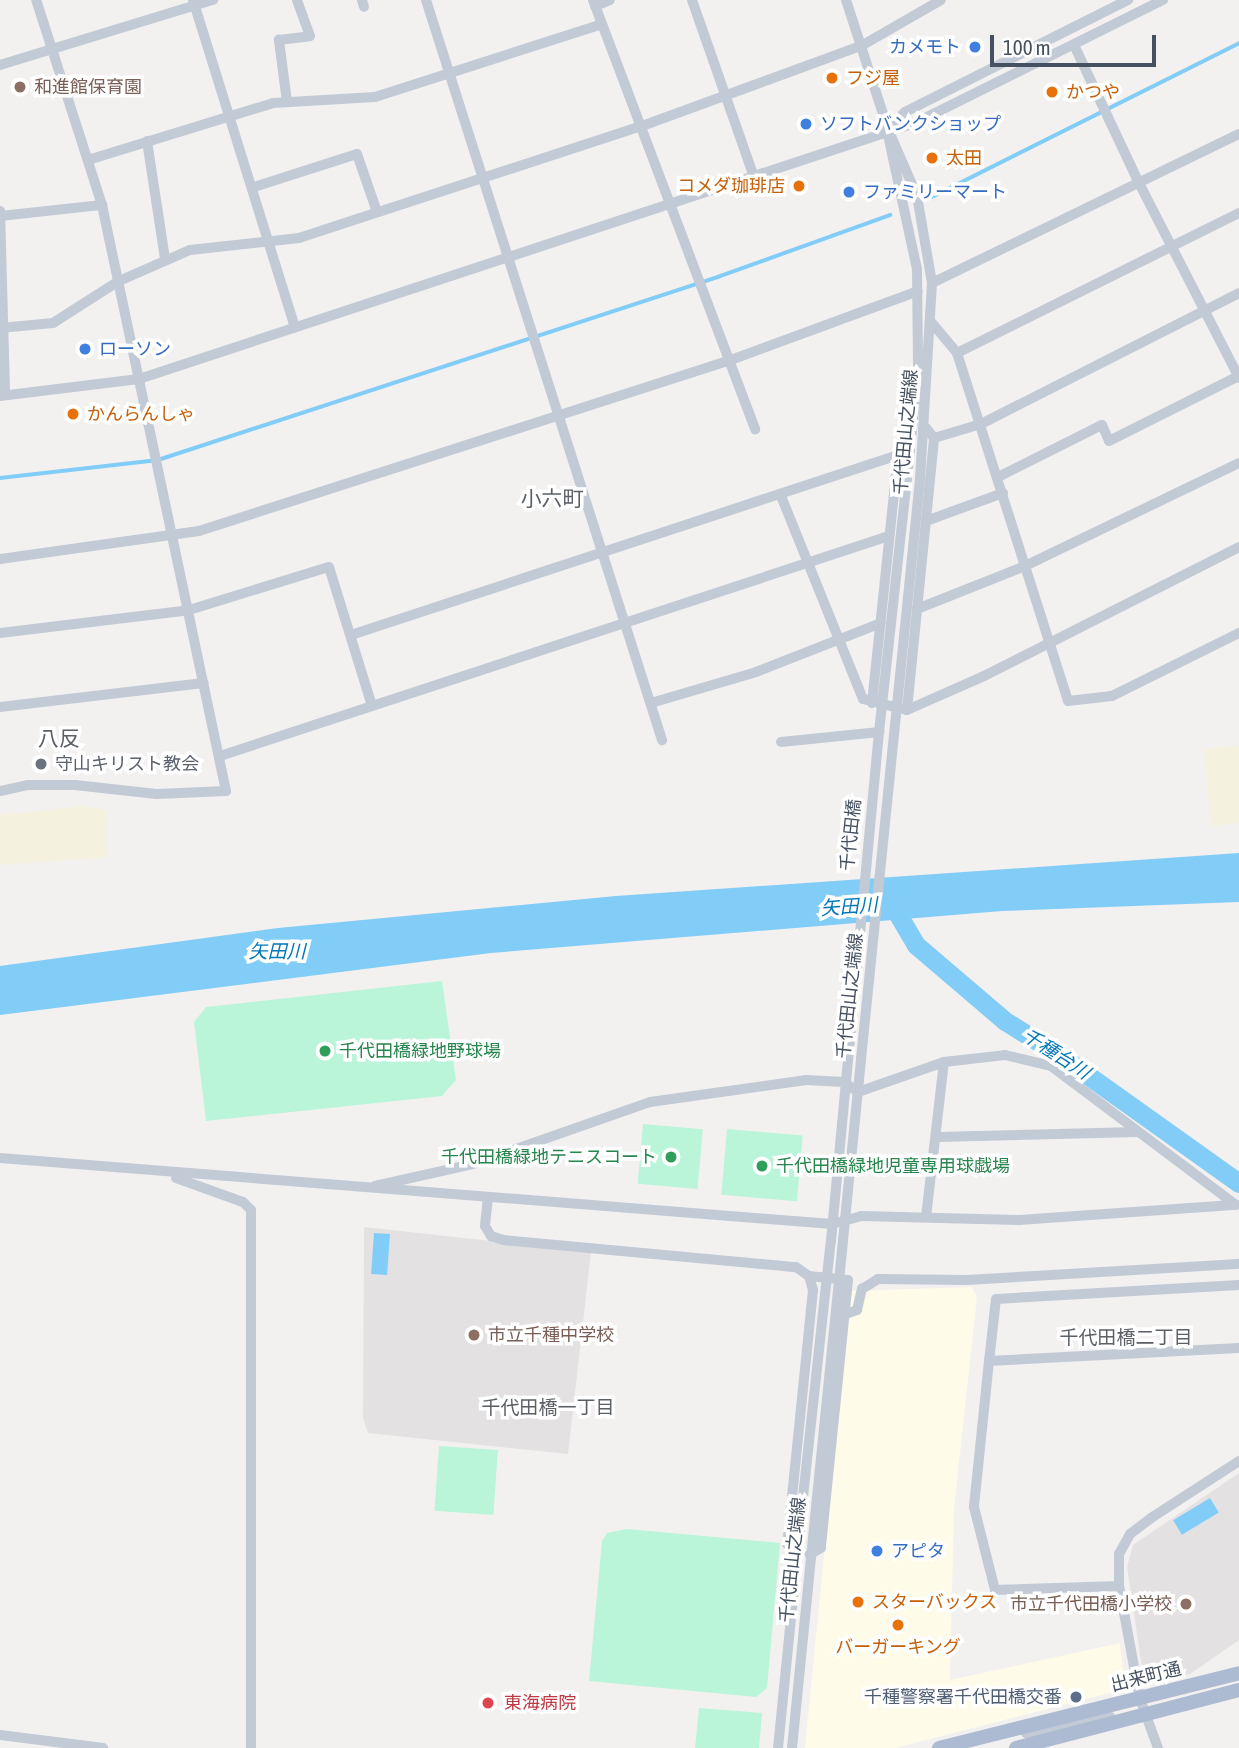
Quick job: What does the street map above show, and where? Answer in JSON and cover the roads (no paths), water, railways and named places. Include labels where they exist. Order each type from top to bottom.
[{"type":"main road","name":"出来町通","points":[[1016,1748],[1143,1708],[1239,1673]]},
{"type":"main road","name":"出来町通","points":[[939,1748],[1143,1708],[1188,1704],[1239,1690]]},
{"type":"street","points":[[0,791],[28,785],[75,785],[157,794],[226,791],[102,205],[36,0]]},
{"type":"street","points":[[0,65],[53,52],[194,3],[213,0]]},
{"type":"street","points":[[287,102],[279,40],[310,36],[298,0]]},
{"type":"street","points":[[426,0],[480,178],[536,337],[662,740]]},
{"type":"street","points":[[610,0],[594,3],[703,282],[728,361],[755,429]]},
{"type":"street","points":[[692,0],[753,174]]},
{"type":"street","name":"千代田山之端線","points":[[792,1748],[926,428],[932,323],[932,284],[917,196],[888,129],[846,0]]},
{"type":"street","points":[[3,329],[53,323],[119,281],[165,258],[190,250],[272,242],[377,212],[642,126],[861,46],[941,0]]},
{"type":"street","points":[[888,129],[905,112],[1128,0]]},
{"type":"street","points":[[102,205],[0,214],[3,396],[139,379],[506,255],[671,203],[888,129],[915,123],[1163,0]]},
{"type":"street","points":[[194,3],[272,242],[295,327]]},
{"type":"street","points":[[88,160],[230,115],[287,102],[375,97],[602,24]]},
{"type":"street","points":[[998,477],[1102,425],[1110,441],[1239,377],[1140,185],[1074,45]]},
{"type":"street","name":"千代田山之端線","points":[[879,732],[918,373],[918,291],[888,129]]},
{"type":"street","points":[[932,284],[1140,185],[1239,134]]},
{"type":"street","points":[[148,141],[165,258]]},
{"type":"street","points":[[254,187],[357,154],[377,212]]},
{"type":"street","points":[[957,353],[1239,213]]},
{"type":"street","points":[[0,559],[173,537],[728,361],[918,291]]},
{"type":"street","points":[[934,438],[981,424],[1239,293]]},
{"type":"street","points":[[932,323],[957,353],[1068,701],[1112,696],[1239,633]]},
{"type":"street","points":[[907,710],[934,438],[926,428]]},
{"type":"street","points":[[351,635],[781,496],[910,451]]},
{"type":"street","points":[[872,703],[898,455]]},
{"type":"street","points":[[917,609],[1026,566],[1239,463]]},
{"type":"street","points":[[926,522],[1003,493]]},
{"type":"street","points":[[781,496],[863,699],[907,710],[1051,642],[1239,547]]},
{"type":"street","points":[[220,756],[808,566],[889,536]]},
{"type":"street","points":[[0,633],[189,610],[329,566],[372,706]]},
{"type":"street","points":[[650,703],[756,672],[881,623]]},
{"type":"street","points":[[0,706],[204,683]]},
{"type":"street","points":[[781,742],[879,732]]},
{"type":"street","name":"千代田橋","points":[[846,1067],[879,732]]},
{"type":"street","points":[[345,1189],[427,1177],[650,1102],[771,1082],[844,1083],[858,1092],[944,1062],[1005,1055],[1036,1060],[1051,1066],[1238,1206]]},
{"type":"street","points":[[926,1217],[944,1062]]},
{"type":"street","name":"千代田山之端線","points":[[778,1748],[831,1241],[846,1067]]},
{"type":"street","points":[[937,1137],[1138,1132]]},
{"type":"street","points":[[0,1158],[345,1189],[488,1196],[832,1224],[861,1216],[1019,1220],[1238,1206]]},
{"type":"street","points":[[159,1172],[243,1202],[251,1210],[250,1748]]},
{"type":"street","points":[[427,1177],[420,1186],[427,1193]]},
{"type":"street","points":[[488,1196],[485,1226],[491,1237],[503,1240],[796,1267],[809,1276],[848,1280],[821,1549],[810,1554]]},
{"type":"street","points":[[846,1314],[857,1310],[862,1289],[878,1279],[967,1280],[1239,1264]]},
{"type":"street","points":[[797,1553],[787,1544],[813,1290],[809,1276]]},
{"type":"street","points":[[1119,1586],[995,1590],[974,1507],[996,1299],[1239,1285]]},
{"type":"street","points":[[989,1362],[1239,1348]]},
{"type":"street","points":[[1158,1748],[1143,1708],[1119,1586],[1119,1554],[1130,1534],[1239,1461]]},
{"type":"street","points":[[968,1748],[1143,1708]]},
{"type":"street","points":[[0,1735],[103,1748]]},
{"type":"water","name":"矢田川","points":[[1239,853],[1239,902],[1002,911],[491,953],[0,1015],[0,966],[278,928],[616,896]]},
{"type":"water","points":[[374,1233],[390,1234],[387,1275],[371,1274]]},
{"type":"water","points":[[1210,1498],[1219,1513],[1182,1535],[1173,1520]]},
{"type":"waterway","points":[[932,197],[1239,43]]},
{"type":"waterway","points":[[0,478],[158,460],[718,277],[890,215]]},
{"type":"waterway","name":"千種台川","points":[[893,906],[916,945],[1005,1021],[1058,1054],[1239,1183]]},
{"type":"place","name":"カメモト","points":[[975,47]]},
{"type":"place","name":"フジ屋","points":[[832,78]]},
{"type":"place","name":"和進館保育園","points":[[20,87]]},
{"type":"place","name":"かつや","points":[[1052,92]]},
{"type":"place","name":"ソフトバンクショップ","points":[[806,124]]},
{"type":"place","name":"太田","points":[[932,158]]},
{"type":"place","name":"コメダ珈琲店","points":[[799,186]]},
{"type":"place","name":"ファミリーマート","points":[[849,192]]},
{"type":"place","name":"ローソン","points":[[85,349]]},
{"type":"place","name":"かんらんしゃ","points":[[73,414]]},
{"type":"place","name":"守山キリスト教会","points":[[41,764]]},
{"type":"place","name":"千代田橋緑地野球場","points":[[325,1051]]},
{"type":"place","name":"千代田橋緑地テニスコート","points":[[671,1157]]},
{"type":"place","name":"千代田橋緑地児童専用球戯場","points":[[762,1166]]},
{"type":"place","name":"市立千種中学校","points":[[474,1335]]},
{"type":"place","name":"アピタ","points":[[877,1551]]},
{"type":"place","name":"スターバックス","points":[[858,1602]]},
{"type":"place","name":"市立千代田橋小学校","points":[[1186,1604]]},
{"type":"place","name":"バーガーキング","points":[[898,1625]]},
{"type":"place","name":"千種警察署千代田橋交番","points":[[1076,1697]]},
{"type":"place","name":"東海病院","points":[[488,1703]]},
{"type":"district","name":"小六町","points":[[552,498]]},
{"type":"district","name":"八反","points":[[59,738]]},
{"type":"district","name":"千代田橋二丁目","points":[[1126,1338]]},
{"type":"district","name":"千代田橋一丁目","points":[[548,1408]]}]
